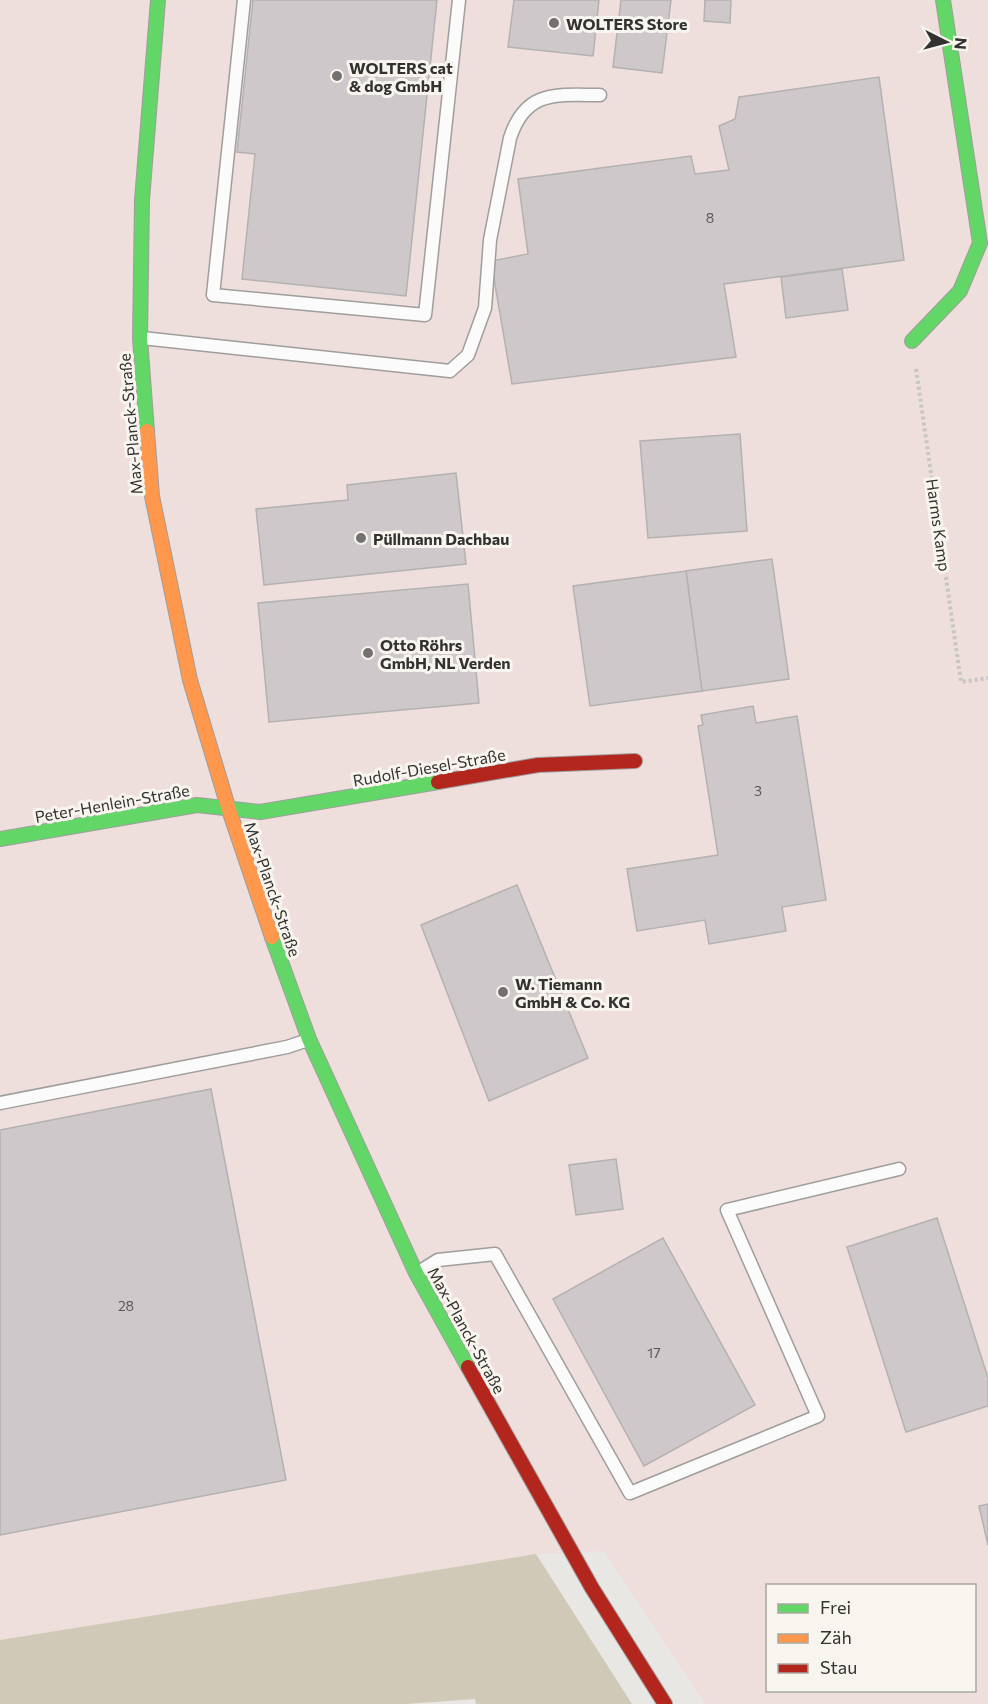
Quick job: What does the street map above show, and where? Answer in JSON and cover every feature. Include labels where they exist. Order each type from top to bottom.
[{"type":"street","name":"Max-Planck-Straße","points":[[158,0],[142,200],[140,338],[152,496],[190,680],[267,925],[309,1039],[416,1273],[592,1588],[665,1704]]},
{"type":"street","points":[[912,341],[960,291],[980,243],[943,0]]},
{"type":"street","name":"Rudolf-Diesel-Straße","points":[[229,810],[260,812],[538,765],[635,761]]},
{"type":"street","name":"Peter-Henlein-Straße","points":[[0,838],[197,805],[229,810]]},
{"type":"lane","points":[[243,0],[213,294],[425,315],[459,0]]},
{"type":"lane","points":[[140,338],[450,371],[468,355],[485,308],[490,240],[515,122],[528,106],[549,96],[600,95]]},
{"type":"lane","points":[[0,1103],[287,1047],[309,1039]]},
{"type":"lane","points":[[416,1273],[438,1260],[495,1254],[630,1493],[818,1416],[727,1210],[899,1169]]},
{"type":"path","name":"Harms Kamp","points":[[912,341],[961,682],[988,678]]},
{"type":"shaded area","points":[[0,0],[988,0],[988,1704],[705,1704],[604,1551],[536,1554],[0,1640]]},
{"type":"shaded area","points":[[536,1554],[632,1704],[476,1704],[475,1699],[407,1704],[0,1704],[0,1640]]},
{"type":"building","name":"WOLTERS cat & dog GmbH","points":[[253,0],[437,0],[406,296],[242,279],[255,154],[237,152]]},
{"type":"building","name":"WOLTERS Store","points":[[514,0],[599,0],[593,56],[508,47]]},
{"type":"building","points":[[621,0],[671,0],[662,73],[613,67]]},
{"type":"building","points":[[705,0],[731,0],[730,23],[704,21]]},
{"type":"building","points":[[879,77],[904,260],[724,284],[736,357],[512,384],[491,261],[528,254],[518,179],[691,156],[695,174],[729,170],[719,126],[735,119],[739,97]]},
{"type":"building","points":[[842,269],[848,310],[786,318],[781,277]]},
{"type":"building","points":[[740,434],[747,531],[648,538],[640,441]]},
{"type":"building","name":"Püllmann Dachbau","points":[[456,473],[466,564],[264,585],[256,509],[348,500],[347,485]]},
{"type":"building","points":[[772,559],[789,679],[702,691],[686,571]]},
{"type":"building","points":[[686,571],[702,691],[590,706],[573,586]]},
{"type":"building","name":"Otto Röhrs GmbH, NL Verden","points":[[468,584],[479,703],[269,722],[258,603]]},
{"type":"building","points":[[753,706],[756,723],[797,716],[826,900],[782,907],[786,931],[709,944],[705,920],[637,931],[627,869],[718,855],[698,726],[703,725],[701,715]]},
{"type":"building","name":"W. Tiemann GmbH & Co. KG","points":[[517,885],[588,1058],[489,1101],[421,925]]},
{"type":"building","points":[[211,1089],[286,1480],[0,1535],[0,1130]]},
{"type":"building","points":[[616,1159],[623,1209],[576,1215],[569,1165]]},
{"type":"building","points":[[937,1218],[988,1378],[988,1406],[906,1432],[847,1247]]},
{"type":"building","points":[[663,1238],[755,1405],[644,1466],[553,1299]]},
{"type":"building","points":[[988,1504],[988,1545],[979,1506]]},
{"type":"traffic: fast","points":[[147,431],[140,338],[142,200],[158,0]]},
{"type":"traffic: fast","points":[[912,341],[960,291],[980,243],[943,0]]},
{"type":"traffic: fast","points":[[0,839],[197,805],[260,812],[438,782]]},
{"type":"traffic: fast","points":[[272,937],[309,1039],[416,1273],[468,1367]]},
{"type":"traffic: slow","points":[[147,431],[152,496],[190,680],[229,810],[272,937]]},
{"type":"traffic: jam","points":[[438,782],[538,765],[635,761]]},
{"type":"traffic: jam","points":[[468,1367],[592,1588],[665,1704]]},
{"type":"place","name":"WOLTERS Store","points":[[554,23]]},
{"type":"place","name":"WOLTERS cat & dog GmbH","points":[[337,76]]},
{"type":"place","name":"Püllmann Dachbau","points":[[361,538]]},
{"type":"place","name":"Otto Röhrs GmbH, NL Verden","points":[[368,653]]},
{"type":"place","name":"W. Tiemann GmbH & Co. KG","points":[[503,992]]}]
